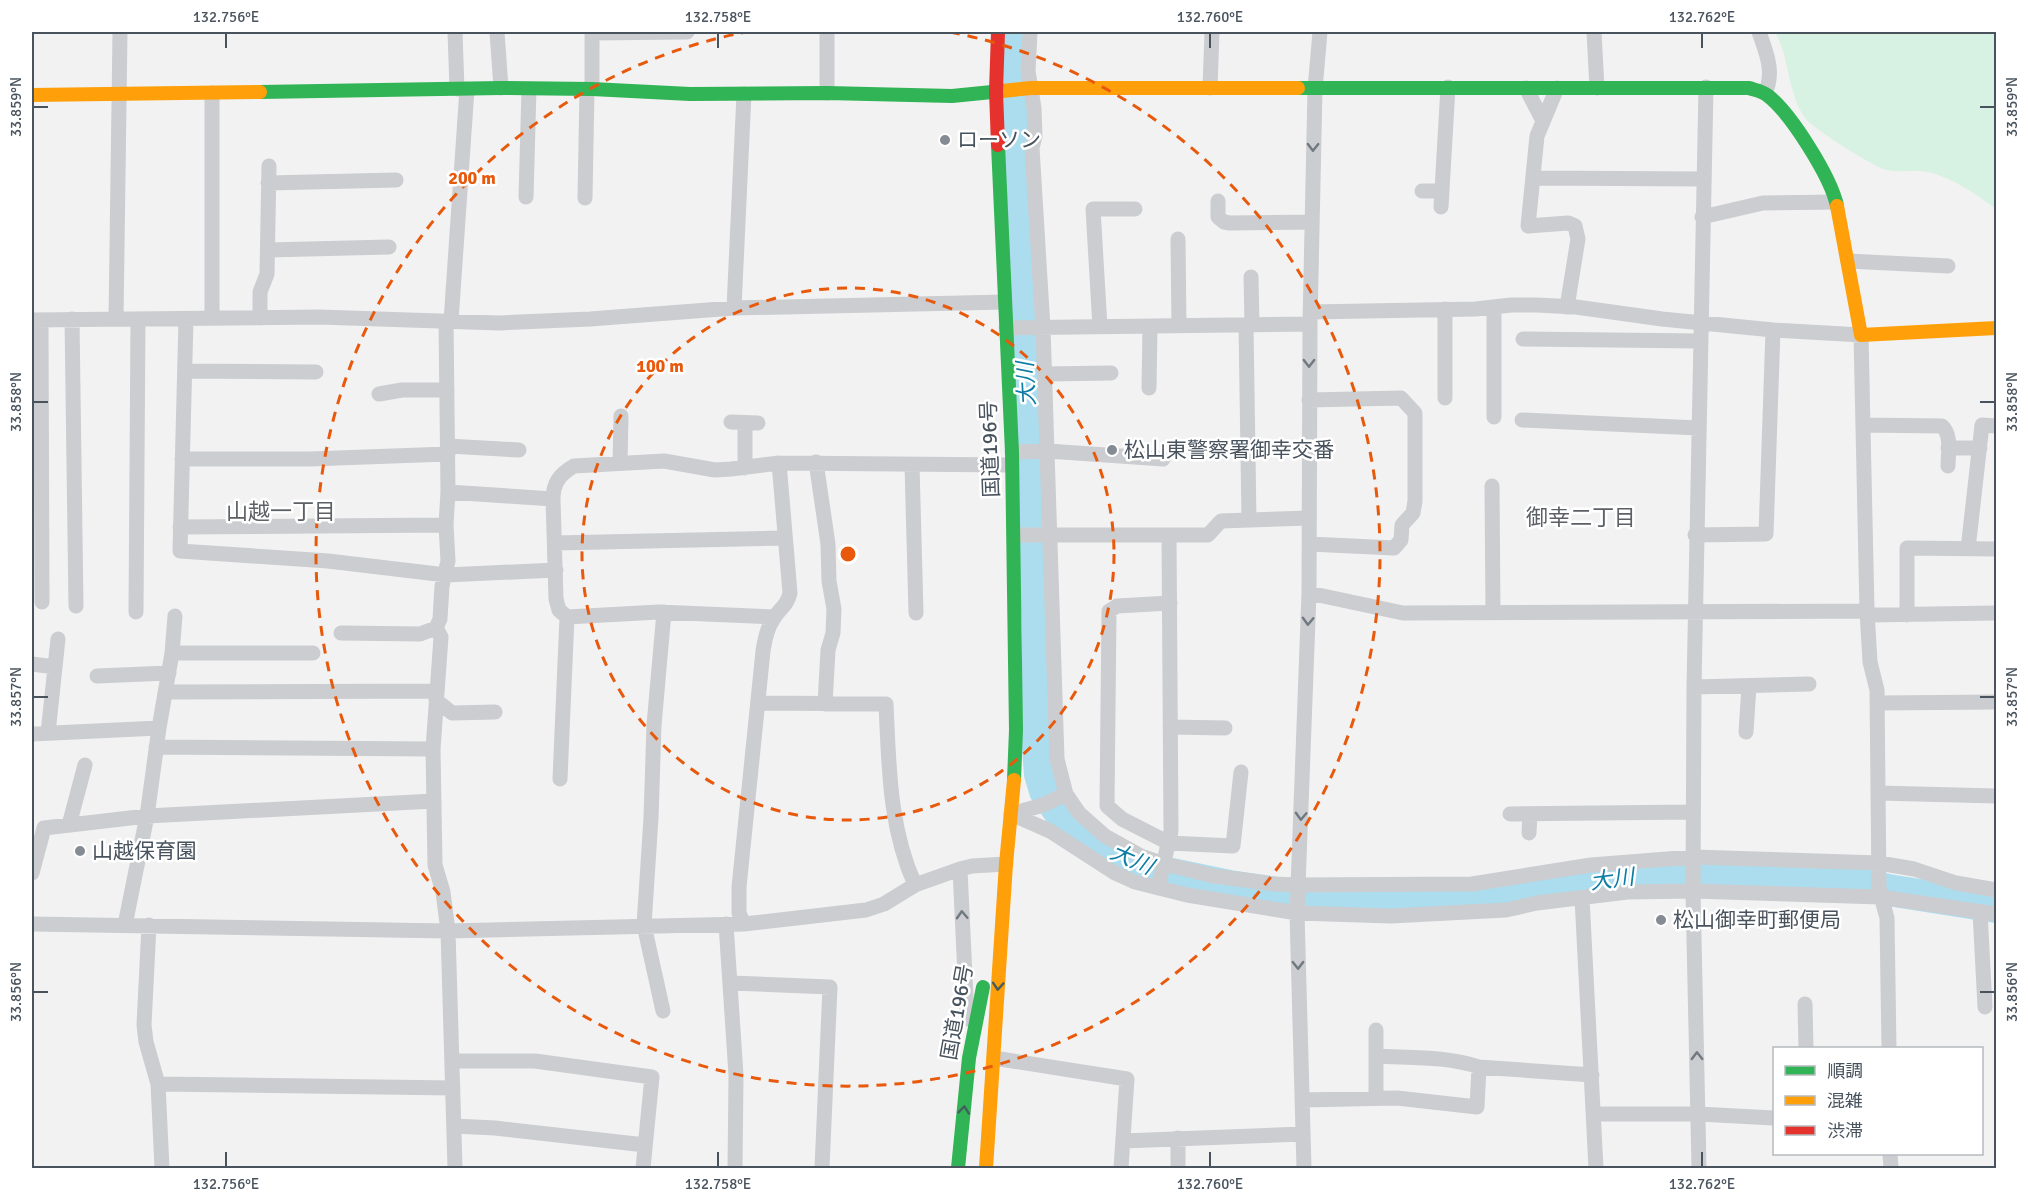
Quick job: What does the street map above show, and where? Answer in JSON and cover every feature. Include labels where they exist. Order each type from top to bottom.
[{"type":"main road","name":"国道196号","points":[[986,1168],[1016,730],[1019,535],[1011,328],[1005,302],[1002,91],[998,32]]},
{"type":"main road","points":[[32,94],[119,95],[501,88],[590,89],[690,94],[827,93],[952,96],[1027,88],[1749,88],[1765,93],[1782,110],[1823,170],[1836,202],[1861,334],[1996,328]]},
{"type":"main road","name":"国道196号","points":[[958,1168],[969,1058],[1006,864]]},
{"type":"street","points":[[116,319],[120,32]]},
{"type":"street","points":[[341,633],[420,634],[436,628],[441,619],[442,586],[448,561],[446,525],[448,321],[462,89],[455,32]]},
{"type":"street","points":[[497,32],[501,88]]},
{"type":"street","points":[[585,198],[592,32],[687,32]]},
{"type":"street","points":[[827,32],[827,93]]},
{"type":"street","points":[[1030,32],[1027,88],[1034,108],[1035,136],[1032,148],[1038,328],[1045,374],[1044,451],[1057,759],[1062,796],[1079,813],[1105,836],[1141,856],[1162,875],[1221,902],[1391,916],[1506,910],[1537,903],[1693,886],[1879,893],[1996,914]]},
{"type":"street","points":[[1210,88],[1212,32]]},
{"type":"street","points":[[1304,1168],[1297,910],[1309,593],[1310,318],[1315,88],[1320,32]]},
{"type":"street","points":[[1594,32],[1597,88]]},
{"type":"street","points":[[1759,32],[1769,61],[1769,84],[1765,93]]},
{"type":"street","points":[[1441,207],[1448,87]]},
{"type":"street","points":[[1699,1168],[1693,886],[1694,612],[1706,87]]},
{"type":"street","points":[[1526,88],[1543,121]]},
{"type":"street","points":[[1557,88],[1537,136],[1528,226],[1569,223],[1578,231],[1567,307]]},
{"type":"street","points":[[526,197],[529,89]]},
{"type":"street","points":[[212,93],[212,318]]},
{"type":"street","points":[[734,308],[744,94]]},
{"type":"street","points":[[260,318],[260,292],[267,274],[269,166]]},
{"type":"street","points":[[1533,178],[1703,178]]},
{"type":"street","points":[[268,183],[396,180]]},
{"type":"street","points":[[1422,191],[1442,191]]},
{"type":"street","points":[[1218,201],[1218,217],[1224,222],[1312,222]]},
{"type":"street","points":[[1702,217],[1763,203],[1836,202]]},
{"type":"street","points":[[1100,327],[1093,210],[1135,210]]},
{"type":"street","points":[[1178,239],[1179,326]]},
{"type":"street","points":[[268,250],[389,247]]},
{"type":"street","points":[[1848,261],[1947,266]]},
{"type":"street","points":[[1249,520],[1251,277]]},
{"type":"street","points":[[42,602],[36,320],[319,317],[539,322],[734,308],[1005,302]]},
{"type":"street","points":[[1011,328],[1249,325],[1310,318],[1511,305],[1567,307],[1773,330],[1861,334],[1867,613],[1870,662],[1877,690],[1879,893],[1887,918],[1889,1047]]},
{"type":"street","points":[[1494,307],[1494,417]]},
{"type":"street","points":[[1445,309],[1445,398]]},
{"type":"street","points":[[72,319],[76,606]]},
{"type":"street","points":[[136,612],[138,319]]},
{"type":"street","points":[[186,319],[180,551],[328,561],[446,575],[556,570]]},
{"type":"street","points":[[1149,388],[1150,327]]},
{"type":"street","points":[[1695,536],[1766,534],[1773,330]]},
{"type":"street","points":[[1523,339],[1699,341]]},
{"type":"street","points":[[185,371],[316,372]]},
{"type":"street","points":[[1045,374],[1111,373]]},
{"type":"street","points":[[379,394],[402,390],[447,390]]},
{"type":"street","points":[[1309,400],[1401,398],[1415,413],[1413,513],[1402,525],[1401,540],[1394,548],[1309,544]]},
{"type":"street","points":[[620,464],[621,416]]},
{"type":"street","points":[[1522,420],[1698,428]]},
{"type":"street","points":[[745,423],[745,468]]},
{"type":"street","points":[[1863,425],[1942,426],[1947,430],[1948,436],[1948,466]]},
{"type":"street","points":[[1968,549],[1982,425],[1996,426]]},
{"type":"street","points":[[1948,448],[1980,448]]},
{"type":"street","points":[[182,459],[310,459],[448,450],[519,450]]},
{"type":"street","points":[[560,778],[567,618],[559,610],[556,600],[553,487],[566,471],[574,466],[664,461],[715,470],[779,463],[816,462],[912,465],[1015,456],[1044,451],[1163,459]]},
{"type":"street","points":[[816,462],[828,544],[829,581],[834,609],[833,633],[828,650],[825,704]]},
{"type":"street","points":[[744,924],[739,913],[738,895],[766,634],[774,617],[788,603],[790,593],[779,463]]},
{"type":"street","points":[[912,465],[916,613]]},
{"type":"street","points":[[1492,486],[1485,521],[1493,612]]},
{"type":"street","points":[[448,492],[553,499]]},
{"type":"street","points":[[1019,535],[1208,535],[1221,521],[1309,518]]},
{"type":"street","points":[[180,527],[446,525]]},
{"type":"street","points":[[1162,875],[1172,831],[1169,535]]},
{"type":"street","points":[[555,543],[785,538]]},
{"type":"street","points":[[1907,615],[1907,548],[1996,549]]},
{"type":"street","points":[[1309,593],[1403,613],[1694,612],[1907,615],[1996,613]]},
{"type":"street","points":[[1170,603],[1117,606],[1109,611],[1107,806],[1122,819],[1169,843],[1233,846],[1241,772]]},
{"type":"street","points":[[567,618],[617,613],[664,612],[774,617]]},
{"type":"street","points":[[663,1011],[644,925],[654,725],[664,612]]},
{"type":"street","points":[[125,925],[147,816],[172,654],[175,616]]},
{"type":"street","points":[[436,628],[441,637],[433,749],[435,865],[443,892],[448,931],[455,1168]]},
{"type":"street","points":[[48,734],[57,639]]},
{"type":"street","points":[[172,654],[313,654]]},
{"type":"street","points":[[32,664],[55,667]]},
{"type":"street","points":[[97,676],[169,673]]},
{"type":"street","points":[[1694,687],[1809,684]]},
{"type":"street","points":[[1746,732],[1749,686]]},
{"type":"street","points":[[165,692],[436,696],[452,713],[495,712]]},
{"type":"street","points":[[1877,703],[1996,702]]},
{"type":"street","points":[[758,703],[886,704],[889,769],[898,838],[904,862],[915,885]]},
{"type":"street","points":[[1170,727],[1225,728]]},
{"type":"street","points":[[32,734],[159,728]]},
{"type":"street","points":[[156,747],[433,749]]},
{"type":"street","points":[[69,825],[85,765]]},
{"type":"street","points":[[1878,793],[1996,796]]},
{"type":"street","points":[[1011,814],[1043,805],[1062,796]]},
{"type":"street","points":[[32,873],[44,828],[147,816],[434,801]]},
{"type":"street","points":[[1510,814],[1693,812]]},
{"type":"street","points":[[1011,814],[1050,831],[1115,873],[1214,876],[1298,887],[1472,884],[1591,865],[1693,860],[1788,859],[1914,868],[1956,883],[1996,890]]},
{"type":"street","points":[[1529,833],[1530,814]]},
{"type":"street","points":[[32,924],[448,931],[744,924],[866,910],[884,904],[915,885],[960,869],[1006,864]]},
{"type":"street","points":[[960,869],[969,1058]]},
{"type":"street","points":[[1581,898],[1596,1168]]},
{"type":"street","points":[[1980,912],[1985,1007]]},
{"type":"street","points":[[726,924],[736,1075],[735,1168]]},
{"type":"street","points":[[149,925],[144,1025],[146,1042],[158,1084],[162,1168]]},
{"type":"street","points":[[730,983],[830,987],[822,1168]]},
{"type":"street","points":[[1806,1004],[1806,1047]]},
{"type":"street","points":[[1376,1030],[1376,1097]]},
{"type":"street","points":[[1376,1056],[1427,1058],[1479,1067],[1592,1075]]},
{"type":"street","points":[[994,1058],[1127,1079],[1121,1168]]},
{"type":"street","points":[[452,1061],[535,1061],[652,1077],[643,1168]]},
{"type":"street","points":[[1302,1100],[1376,1097],[1477,1107],[1479,1067]]},
{"type":"street","points":[[158,1084],[453,1088]]},
{"type":"street","points":[[1594,1114],[1698,1114],[1773,1118]]},
{"type":"street","points":[[454,1126],[495,1128],[645,1145]]},
{"type":"street","points":[[1123,1141],[1303,1134]]},
{"type":"street","points":[[1178,1138],[1178,1168]]},
{"type":"green space","points":[[1775,32],[1996,32],[1996,209],[1966,188],[1941,176],[1927,172],[1892,171],[1879,167],[1844,147],[1810,123],[1799,108]]},
{"type":"waterway","name":"大川","points":[[1018,32],[1016,71],[1024,344],[1038,629],[1038,748],[1040,774],[1045,791],[1062,816],[1116,856],[1152,870],[1229,886],[1312,898],[1474,897],[1652,874],[1797,871],[1888,890],[1996,907]]},
{"type":"traffic: fast","points":[[260,92],[501,88],[592,89],[690,94],[827,93],[952,96],[1002,91]]},
{"type":"traffic: fast","points":[[1298,88],[1749,88],[1767,95],[1787,115],[1827,179],[1837,206]]},
{"type":"traffic: fast","points":[[998,145],[1012,452],[1016,730],[1014,780]]},
{"type":"traffic: fast","points":[[958,1168],[969,1058],[983,987]]},
{"type":"traffic: slow","points":[[1002,91],[1031,88],[1298,88]]},
{"type":"traffic: slow","points":[[32,95],[260,92]]},
{"type":"traffic: slow","points":[[1837,206],[1861,335],[1996,328]]},
{"type":"traffic: slow","points":[[986,1168],[1006,864],[1014,780]]},
{"type":"traffic: jam","points":[[998,32],[996,91],[998,145]]},
{"type":"place","name":"ローソン","points":[[945,140]]},
{"type":"place","name":"松山東警察署御幸交番","points":[[1112,450]]},
{"type":"place","name":"山越保育園","points":[[80,851]]},
{"type":"place","name":"松山御幸町郵便局","points":[[1661,920]]},
{"type":"district","name":"山越一丁目","points":[[281,511]]},
{"type":"district","name":"御幸二丁目","points":[[1581,517]]}]
